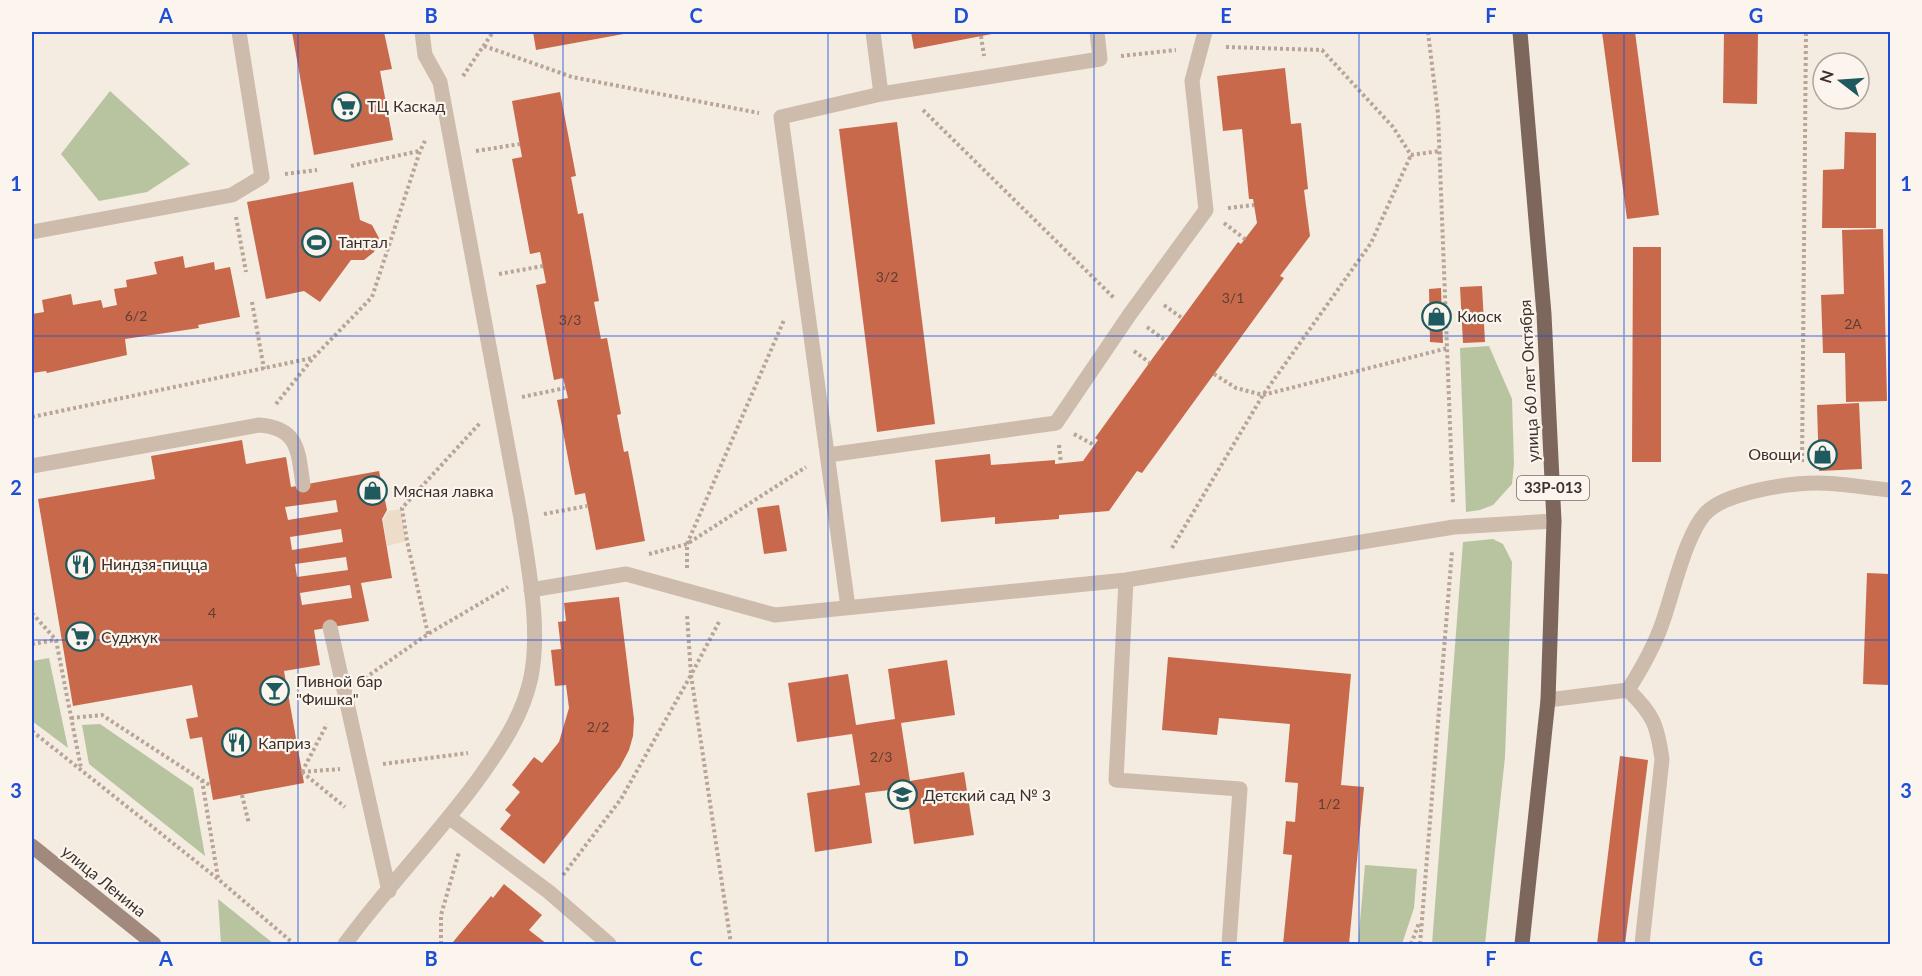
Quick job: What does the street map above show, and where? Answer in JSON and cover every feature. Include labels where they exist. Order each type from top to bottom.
[{"type":"main road","name":"улица 60 лет Октября","points":[[1520,32],[1544,314],[1554,521],[1548,700],[1522,945]]},
{"type":"main road","name":"улица Ленина","points":[[32,846],[154,945]]},
{"type":"lane","points":[[32,232],[231,195],[262,177],[239,32]]},
{"type":"lane","points":[[345,945],[450,818],[500,749],[524,706],[532,675],[534,641],[530,582],[521,518],[440,82],[426,55],[422,32]]},
{"type":"lane","points":[[873,32],[881,94]]},
{"type":"lane","points":[[849,607],[781,117],[881,94],[1100,59],[1097,32]]},
{"type":"lane","points":[[828,456],[1056,423],[1130,314],[1206,210],[1192,81],[1203,39]]},
{"type":"lane","points":[[32,466],[259,425],[275,426],[287,433],[294,443],[303,485]]},
{"type":"lane","points":[[1628,690],[1650,653],[1695,529],[1707,511],[1733,497],[1765,489],[1802,484],[1818,483],[1890,490]]},
{"type":"lane","points":[[530,582],[626,574],[775,615],[1126,580],[1454,527],[1554,521]]},
{"type":"lane","points":[[1126,580],[1116,780],[1240,789],[1229,945]]},
{"type":"lane","points":[[330,627],[388,891]]},
{"type":"lane","points":[[1548,700],[1628,690]]},
{"type":"lane","points":[[1628,690],[1643,704],[1658,728],[1662,759],[1642,945]]},
{"type":"lane","points":[[450,818],[549,892],[609,945]]},
{"type":"path","points":[[259,425],[313,358],[372,297],[420,151],[444,105],[493,32]]},
{"type":"path","points":[[1420,945],[1454,527],[1440,151],[1428,32]]},
{"type":"path","points":[[1802,484],[1806,32]]},
{"type":"path","points":[[1100,59],[1203,39],[1322,50],[1393,127],[1411,155]]},
{"type":"path","points":[[484,46],[572,77],[781,117]]},
{"type":"path","points":[[903,91],[1130,314],[1166,341]]},
{"type":"path","points":[[452,156],[520,144]]},
{"type":"path","points":[[351,166],[420,151]]},
{"type":"path","points":[[1411,155],[1440,151]]},
{"type":"path","points":[[1156,574],[1263,395],[1371,243],[1411,155]]},
{"type":"path","points":[[262,177],[318,171]]},
{"type":"path","points":[[231,195],[246,272]]},
{"type":"path","points":[[476,279],[543,266]]},
{"type":"path","points":[[252,302],[264,369]]},
{"type":"path","points":[[1214,374],[1236,388],[1263,395],[1448,348]]},
{"type":"path","points":[[32,417],[313,358]]},
{"type":"path","points":[[428,634],[402,508],[500,401],[565,388]]},
{"type":"path","points":[[646,555],[687,544],[792,474],[828,456]]},
{"type":"path","points":[[521,518],[587,506]]},
{"type":"path","points":[[302,772],[344,693],[428,634],[530,582]]},
{"type":"path","points":[[729,603],[691,675],[732,945]]},
{"type":"path","points":[[32,613],[56,640],[81,769]]},
{"type":"path","points":[[32,644],[56,640]]},
{"type":"path","points":[[70,718],[102,715],[211,786]]},
{"type":"path","points":[[32,731],[218,879],[294,945]]},
{"type":"path","points":[[302,772],[361,767],[500,749]]},
{"type":"path","points":[[302,772],[375,832]]},
{"type":"path","points":[[202,780],[218,879]]},
{"type":"path","points":[[242,795],[249,824]]},
{"type":"path","points":[[441,945],[441,915],[466,831]]},
{"type":"path","points":[[1411,945],[1422,916]]},
{"type":"green space","points":[[110,91],[190,164],[147,192],[99,201],[61,154]]},
{"type":"green space","points":[[1489,346],[1512,399],[1514,464],[1512,484],[1493,505],[1466,512],[1460,348]]},
{"type":"green space","points":[[1493,539],[1503,544],[1512,562],[1505,757],[1485,944],[1432,944],[1463,542]]},
{"type":"green space","points":[[49,658],[68,748],[32,721],[32,661]]},
{"type":"green space","points":[[100,724],[193,788],[205,856],[89,764],[82,725]]},
{"type":"green space","points":[[1365,865],[1417,869],[1414,908],[1402,944],[1358,944]]},
{"type":"green space","points":[[218,899],[274,944],[221,944]]},
{"type":"shaded area","points":[[401,509],[406,541],[387,546],[383,520],[388,511]]},
{"type":"building","name":"ТЦ Каскад","points":[[292,32],[384,32],[392,69],[380,71],[393,140],[314,155]]},
{"type":"building","points":[[533,32],[629,32],[629,33],[536,50]]},
{"type":"building","points":[[911,32],[997,32],[997,33],[914,49]]},
{"type":"building","points":[[1602,32],[1635,32],[1659,215],[1627,219]]},
{"type":"building","points":[[1724,32],[1758,32],[1757,104],[1723,103]]},
{"type":"building","points":[[1285,68],[1291,124],[1301,123],[1308,189],[1304,190],[1310,236],[1280,276],[1284,278],[1142,473],[1137,471],[1109,511],[1059,515],[1059,519],[995,524],[995,517],[941,522],[935,460],[990,454],[991,465],[1055,460],[1055,464],[1083,461],[1098,440],[1095,438],[1155,355],[1238,242],[1241,244],[1257,223],[1253,199],[1249,199],[1242,129],[1223,131],[1217,76]]},
{"type":"building","points":[[560,92],[576,176],[571,177],[578,214],[583,213],[599,301],[594,302],[601,339],[607,338],[621,414],[617,415],[624,452],[628,451],[645,541],[596,550],[585,493],[575,495],[557,400],[568,398],[563,378],[554,380],[536,285],[546,283],[540,252],[530,254],[512,159],[522,157],[512,101]]},
{"type":"building","points":[[897,122],[935,424],[877,432],[839,129]]},
{"type":"building","points":[[1845,132],[1876,133],[1876,228],[1822,228],[1823,170],[1844,169]]},
{"type":"building","name":"Тантал","points":[[353,182],[360,220],[372,225],[379,238],[374,252],[364,260],[351,260],[320,302],[304,291],[266,299],[247,202]]},
{"type":"building","points":[[1883,229],[1887,401],[1846,402],[1845,353],[1823,353],[1821,295],[1844,294],[1842,230]]},
{"type":"building","points":[[1633,247],[1661,247],[1661,462],[1632,462]]},
{"type":"building","points":[[183,256],[185,268],[214,262],[215,270],[230,267],[240,317],[198,325],[199,328],[125,339],[127,355],[47,373],[46,371],[32,373],[32,314],[44,312],[42,300],[71,294],[73,305],[101,300],[103,308],[117,305],[114,289],[127,287],[126,280],[157,274],[154,262]]},
{"type":"building","points":[[1482,286],[1485,342],[1463,343],[1460,287]]},
{"type":"building","name":"Киоск","points":[[1441,288],[1443,343],[1430,342],[1429,289]]},
{"type":"building","points":[[1859,403],[1862,469],[1819,471],[1817,405]]},
{"type":"building","points":[[242,440],[246,464],[286,457],[291,487],[379,471],[387,510],[382,519],[392,578],[361,583],[369,621],[314,630],[320,665],[284,671],[304,783],[213,800],[202,737],[190,739],[186,719],[198,717],[192,685],[73,706],[38,499],[155,479],[151,456]],"holes":[[[336,500],[338,512],[288,520],[285,507]],[[341,529],[343,542],[292,550],[290,537]],[[346,557],[348,570],[297,577],[295,564]],[[350,585],[352,598],[302,605],[300,593]]]},
{"type":"building","points":[[779,505],[787,551],[764,554],[757,508]]},
{"type":"building","points":[[1867,573],[1890,574],[1890,685],[1863,684]]},
{"type":"building","points":[[619,597],[634,719],[633,736],[620,767],[544,864],[500,829],[511,815],[505,810],[520,792],[512,785],[534,757],[542,763],[559,742],[569,708],[566,685],[555,686],[551,650],[561,649],[558,622],[566,621],[564,603]]},
{"type":"building","points":[[1168,657],[1351,674],[1341,785],[1364,787],[1349,944],[1283,944],[1292,855],[1283,854],[1286,821],[1295,822],[1298,783],[1285,782],[1290,724],[1219,718],[1217,735],[1162,730]]},
{"type":"building","points":[[947,660],[955,715],[901,723],[910,781],[964,772],[974,835],[914,844],[906,788],[865,793],[872,843],[815,852],[807,793],[860,785],[852,734],[797,742],[788,683],[848,674],[856,725],[895,719],[888,669]]},
{"type":"building","points":[[1620,756],[1648,760],[1625,944],[1597,944]]},
{"type":"building","points":[[504,884],[542,915],[529,930],[547,944],[456,944],[453,942],[491,896],[493,898]]},
{"type":"place","name":"ТЦ Каскад","points":[[346,106]]},
{"type":"place","name":"Тантал","points":[[317,242]]},
{"type":"place","name":"Киоск","points":[[1436,316]]},
{"type":"place","name":"Овощи","points":[[1822,454]]},
{"type":"place","name":"Мясная лавка","points":[[372,491]]},
{"type":"place","name":"Ниндзя-пицца","points":[[80,564]]},
{"type":"place","name":"Суджук","points":[[80,637]]},
{"type":"place","name":"Пивной бар \"Фишка\"","points":[[275,690]]},
{"type":"place","name":"Каприз","points":[[237,743]]},
{"type":"place","name":"Детский сад № 3","points":[[902,795]]}]
